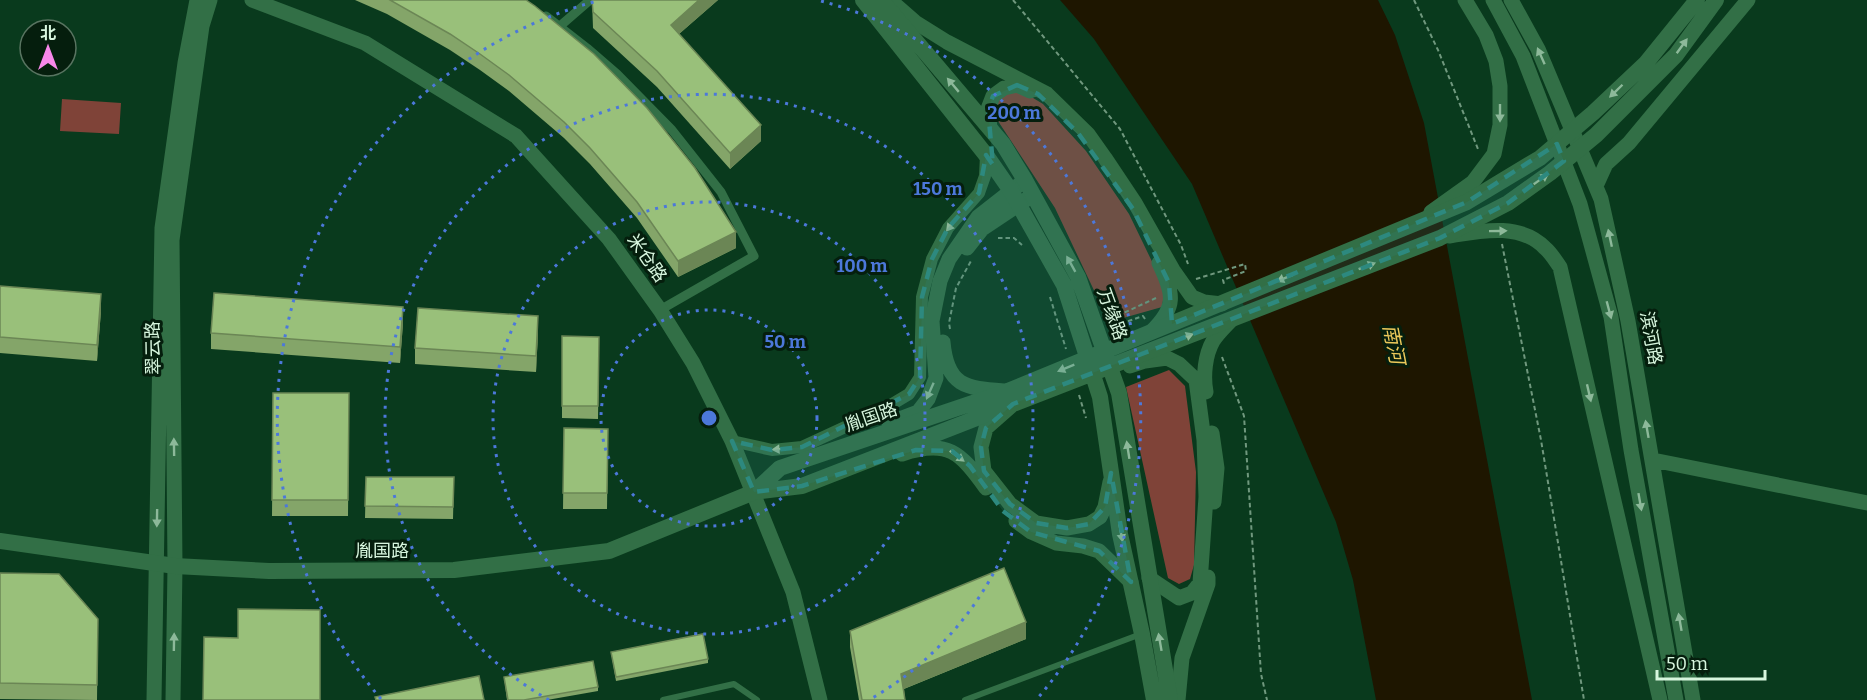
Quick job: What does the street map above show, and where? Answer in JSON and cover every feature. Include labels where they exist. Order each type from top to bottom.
[{"type":"main road","name":"万缘路","points":[[863,0],[986,155],[1015,198],[1064,285],[1100,397],[1120,534],[1154,700]]},
{"type":"main road","name":"万缘路","points":[[881,0],[1003,144],[1034,195],[1078,277],[1119,393],[1170,700]]},
{"type":"main road","points":[[1011,398],[1149,334],[1467,202],[1540,159],[1593,113],[1646,63],[1696,0]]},
{"type":"main road","points":[[1011,398],[1232,319],[1440,238],[1508,203],[1550,173],[1596,135],[1676,55],[1716,0]]},
{"type":"main road","name":"胤国路","points":[[0,541],[175,566],[268,571],[454,570],[609,551],[754,492],[802,486],[1011,398]]},
{"type":"main road","name":"胤国路","points":[[754,492],[780,468],[1011,398]]},
{"type":"street","name":"翠云路","points":[[154,700],[162,228],[185,63],[197,0]]},
{"type":"street","name":"翠云路","points":[[173,700],[175,566],[172,240],[202,26],[210,0]]},
{"type":"street","name":"米仓路","points":[[252,0],[365,43],[516,136],[609,239],[660,310],[693,363],[732,441],[794,592],[818,699]]},
{"type":"street","points":[[560,26],[590,0]]},
{"type":"street","points":[[890,0],[915,22],[947,42],[1047,94],[1088,134],[1133,209],[1169,283],[1171,304],[1164,320],[1149,334]]},
{"type":"street","points":[[1407,227],[1447,202],[1473,182],[1494,154],[1500,125],[1500,86],[1496,61],[1486,35],[1466,0]]},
{"type":"street","name":"滨河路","points":[[1493,0],[1523,56],[1580,204],[1611,317],[1631,450],[1676,700]]},
{"type":"street","name":"滨河路","points":[[1511,0],[1538,49],[1601,199],[1628,321],[1693,700]]},
{"type":"street","points":[[1596,186],[1606,164],[1629,143],[1748,0]]},
{"type":"street","points":[[540,12],[594,54],[645,101],[691,153],[721,192],[754,256],[660,310]]},
{"type":"street","points":[[990,128],[988,109],[993,96],[1004,87],[1017,85],[1038,94],[1102,159],[1135,203],[1173,270],[1192,297],[1204,302],[1222,304]]},
{"type":"street","points":[[732,441],[772,450],[802,447],[884,409],[909,394],[920,377],[922,297],[932,259],[948,228],[979,193],[985,176],[986,155]]},
{"type":"street","points":[[1025,180],[1015,198],[982,229],[959,258],[950,282],[941,319],[945,360],[956,380],[973,389],[1011,398],[1145,361],[1167,358],[1179,364],[1196,380],[1204,440],[1206,497],[1204,583],[1192,593],[1179,598],[1149,578]]},
{"type":"street","points":[[780,468],[808,454],[918,412],[928,399],[936,378],[932,321],[940,281],[949,259],[978,217],[1015,198],[1034,195]]},
{"type":"street","points":[[1440,238],[1506,230],[1528,236],[1544,246],[1560,267],[1660,700]]},
{"type":"street","points":[[1179,700],[1182,658],[1204,583],[1217,468],[1204,380],[1213,341],[1232,319]]},
{"type":"street","points":[[1011,398],[986,428],[981,447],[984,471],[1010,504],[1036,523],[1067,528],[1089,524],[1100,518],[1106,507],[1111,473]]},
{"type":"street","points":[[802,486],[916,450],[932,448],[952,451],[970,466],[1003,512],[1031,532],[1056,543],[1098,550],[1131,582]]},
{"type":"street","points":[[1653,460],[1867,503]]},
{"type":"lane","points":[[965,700],[1142,633]]},
{"type":"lane","points":[[663,700],[734,684],[757,700]]},
{"type":"path","points":[[1414,0],[1438,50],[1480,151],[1477,158]]},
{"type":"path","points":[[999,237],[1014,238],[1025,248]]},
{"type":"path","points":[[1502,243],[1541,441],[1584,700]]},
{"type":"path","points":[[951,333],[950,323],[956,288],[976,254]]},
{"type":"path","points":[[1049,292],[1066,349]]},
{"type":"path","points":[[1079,394],[1088,428]]},
{"type":"highlighted area","points":[[1017,85],[1038,94],[1078,133],[1133,209],[1169,283],[1172,324],[1467,202],[1557,144],[1564,161],[1508,203],[1440,238],[1013,404],[986,428],[981,447],[984,471],[1010,504],[1036,523],[1067,528],[1089,524],[1105,507],[1111,473],[1131,582],[1099,551],[1031,532],[1003,511],[970,466],[952,451],[916,450],[802,486],[754,492],[732,441],[772,450],[802,447],[909,394],[920,377],[922,297],[932,259],[948,228],[979,193],[986,155],[993,165],[988,109],[993,96]]},
{"type":"shaded area","points":[[1020,90],[1043,104],[1086,151],[1129,214],[1159,276],[1164,294],[1162,307],[1109,322],[1055,208],[998,121],[995,105],[1004,94]]},
{"type":"shaded area","points":[[62,99],[121,103],[119,134],[60,131]]},
{"type":"shaded area","points":[[1169,370],[1185,386],[1196,472],[1194,565],[1190,579],[1179,584],[1168,578],[1126,387]]},
{"type":"water","name":"南河","points":[[1060,0],[1378,0],[1395,35],[1424,123],[1532,700],[1376,700],[1353,580],[1336,522],[1192,184],[1094,39]]},
{"type":"building","points":[[390,0],[526,0],[535,6],[594,54],[647,108],[695,168],[736,232],[678,261],[637,202],[564,122],[509,75],[480,54]]},
{"type":"building","points":[[592,0],[699,0],[671,25],[761,125],[730,153],[657,71],[593,12]]},
{"type":"building","points":[[0,286],[101,294],[97,345],[0,337]]},
{"type":"building","points":[[214,293],[403,307],[400,347],[211,333]]},
{"type":"building","points":[[418,308],[538,316],[536,356],[415,348]]},
{"type":"building","points":[[562,336],[599,337],[598,406],[562,406]]},
{"type":"building","points":[[273,393],[349,393],[348,500],[272,500]]},
{"type":"building","points":[[564,428],[608,429],[607,493],[563,493]]},
{"type":"building","points":[[366,477],[454,477],[453,507],[365,506]]},
{"type":"building","points":[[1004,568],[1026,622],[901,674],[905,700],[862,700],[850,631]]},
{"type":"building","points":[[0,573],[59,574],[98,619],[97,685],[0,683]]},
{"type":"building","points":[[238,609],[320,610],[320,700],[203,700],[204,637],[238,638]]},
{"type":"building","points":[[703,634],[708,659],[616,677],[611,652]]},
{"type":"building","points":[[593,661],[598,687],[524,700],[508,700],[504,677]]},
{"type":"building","points":[[479,676],[484,700],[376,700],[375,697]]}]
